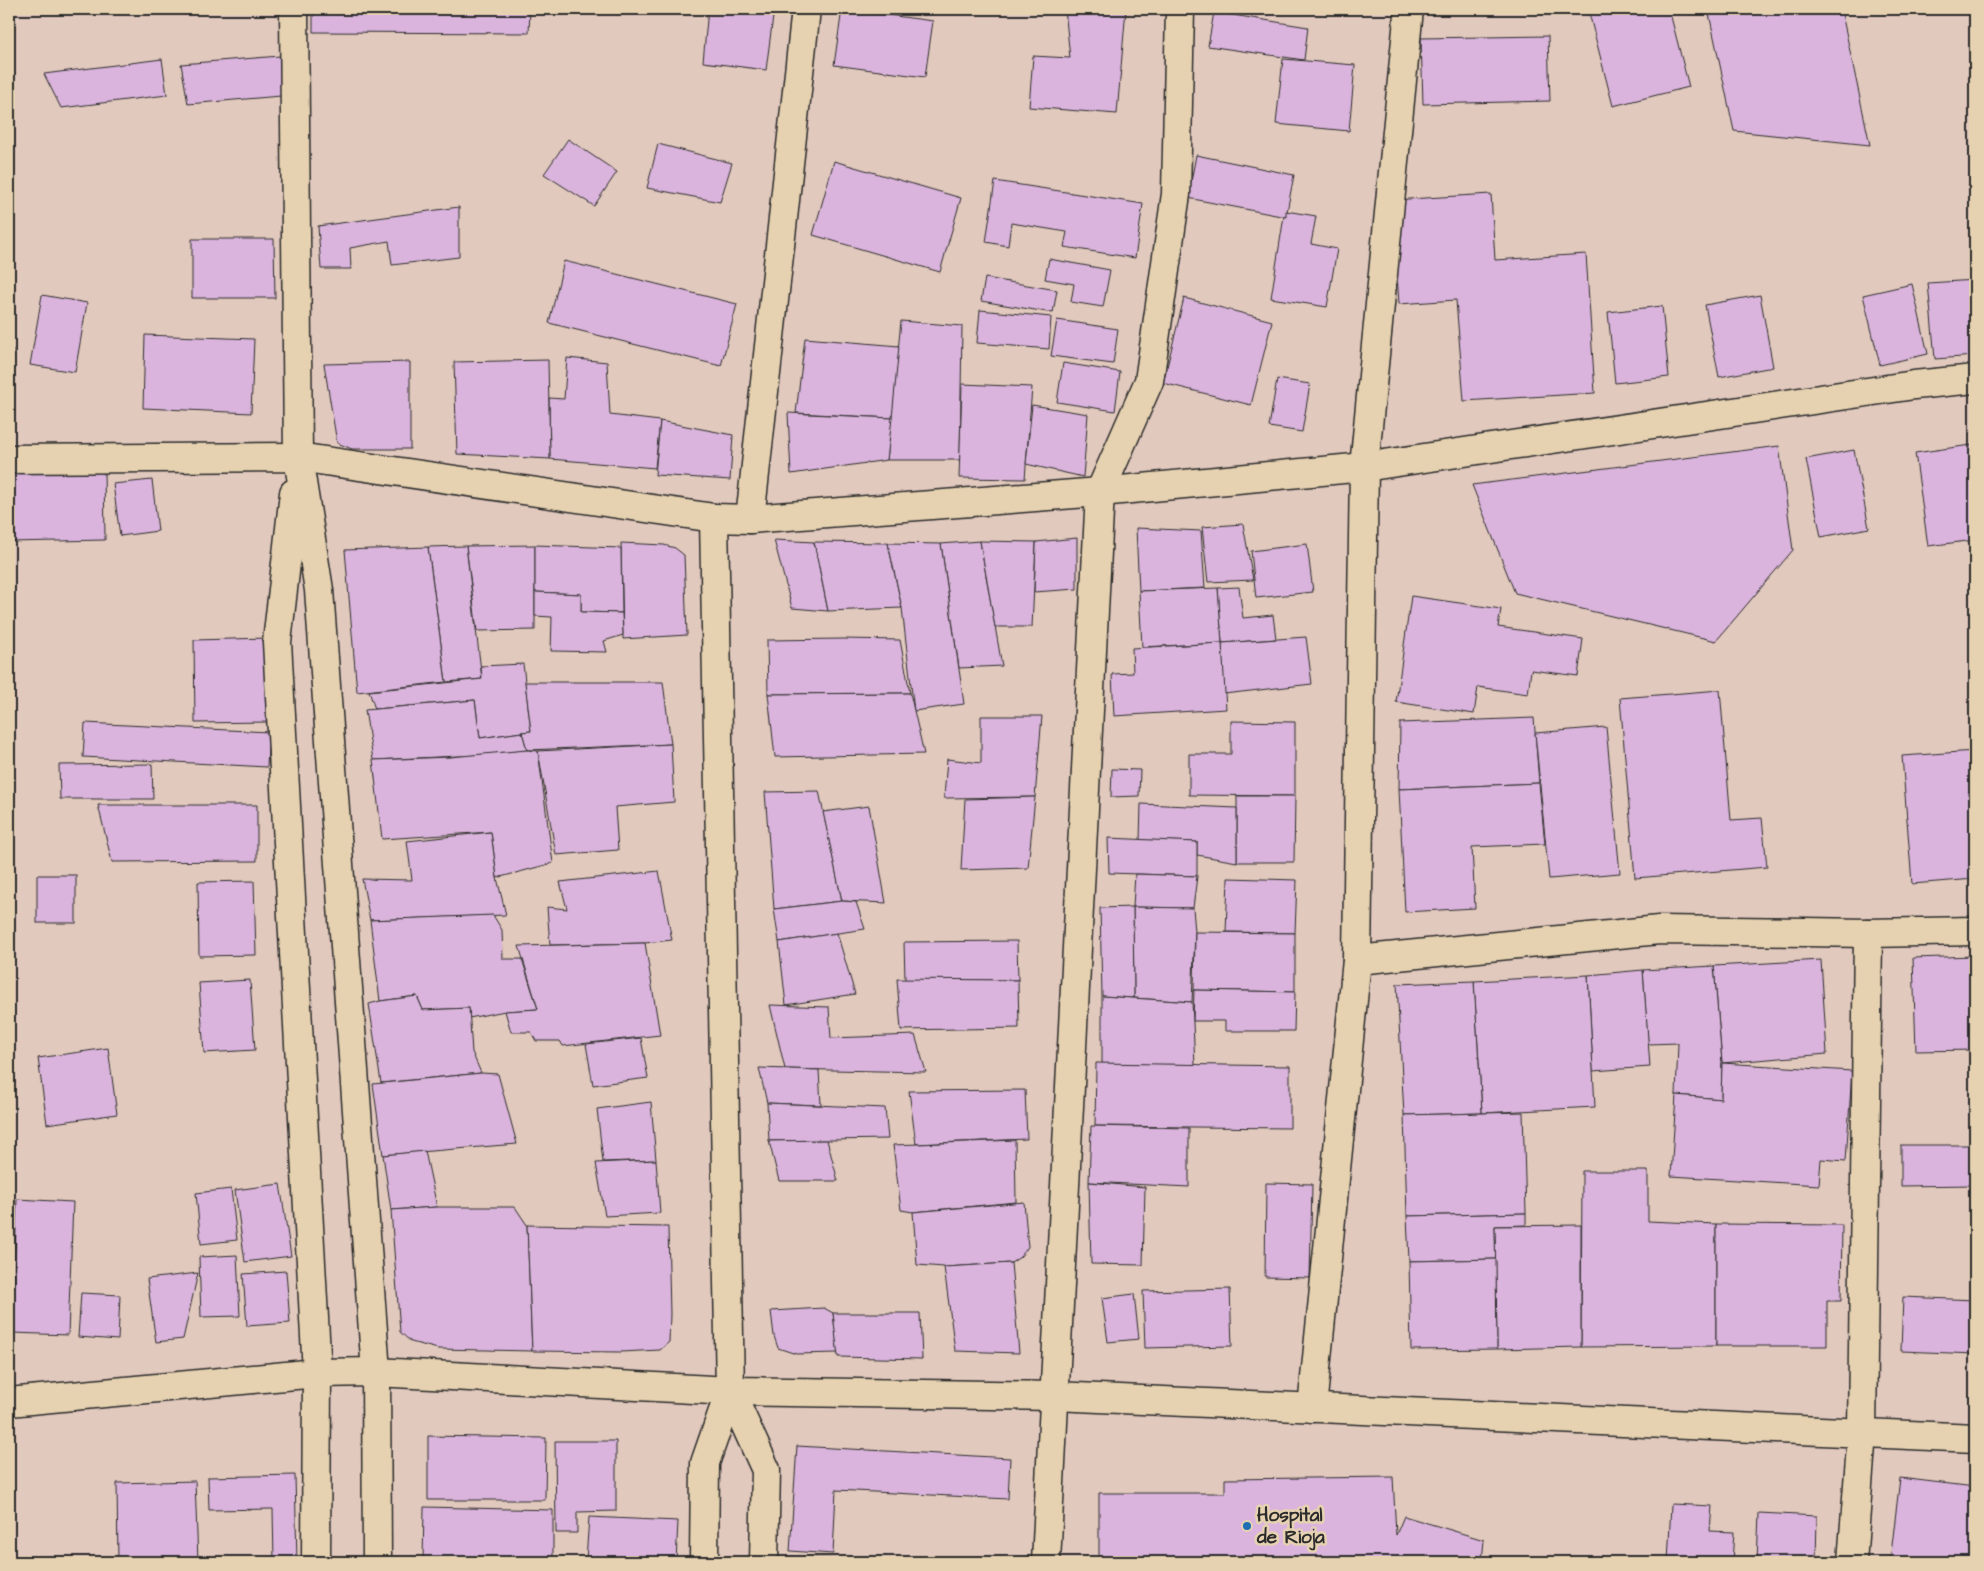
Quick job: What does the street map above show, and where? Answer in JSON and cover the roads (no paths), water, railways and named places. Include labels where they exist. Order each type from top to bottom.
[{"type":"street","points":[[294,9],[298,457],[277,642],[317,1373],[316,1562]]},
{"type":"street","points":[[750,519],[806,9]]},
{"type":"street","points":[[1046,1562],[1100,492],[1149,381],[1176,194],[1180,9]]},
{"type":"street","points":[[1312,1408],[1357,960],[1364,467],[1409,9]]},
{"type":"street","points":[[9,459],[298,457],[714,518],[750,519],[1100,492],[1364,467],[1914,384],[1975,379]]},
{"type":"street","points":[[298,457],[319,590],[376,1372],[377,1562]]},
{"type":"street","points":[[704,1562],[705,1463],[730,1391],[714,518]]},
{"type":"street","points":[[1357,960],[1659,930],[1868,934],[1975,931]]},
{"type":"street","points":[[1852,1562],[1862,1433],[1868,934]]},
{"type":"street","points":[[9,1402],[317,1373],[376,1372],[730,1391],[1055,1396],[1975,1438]]},
{"type":"street","points":[[730,1391],[766,1470],[764,1562]]},
{"type":"place","name":"Hospital de Rioja","points":[[1247,1526]]}]
